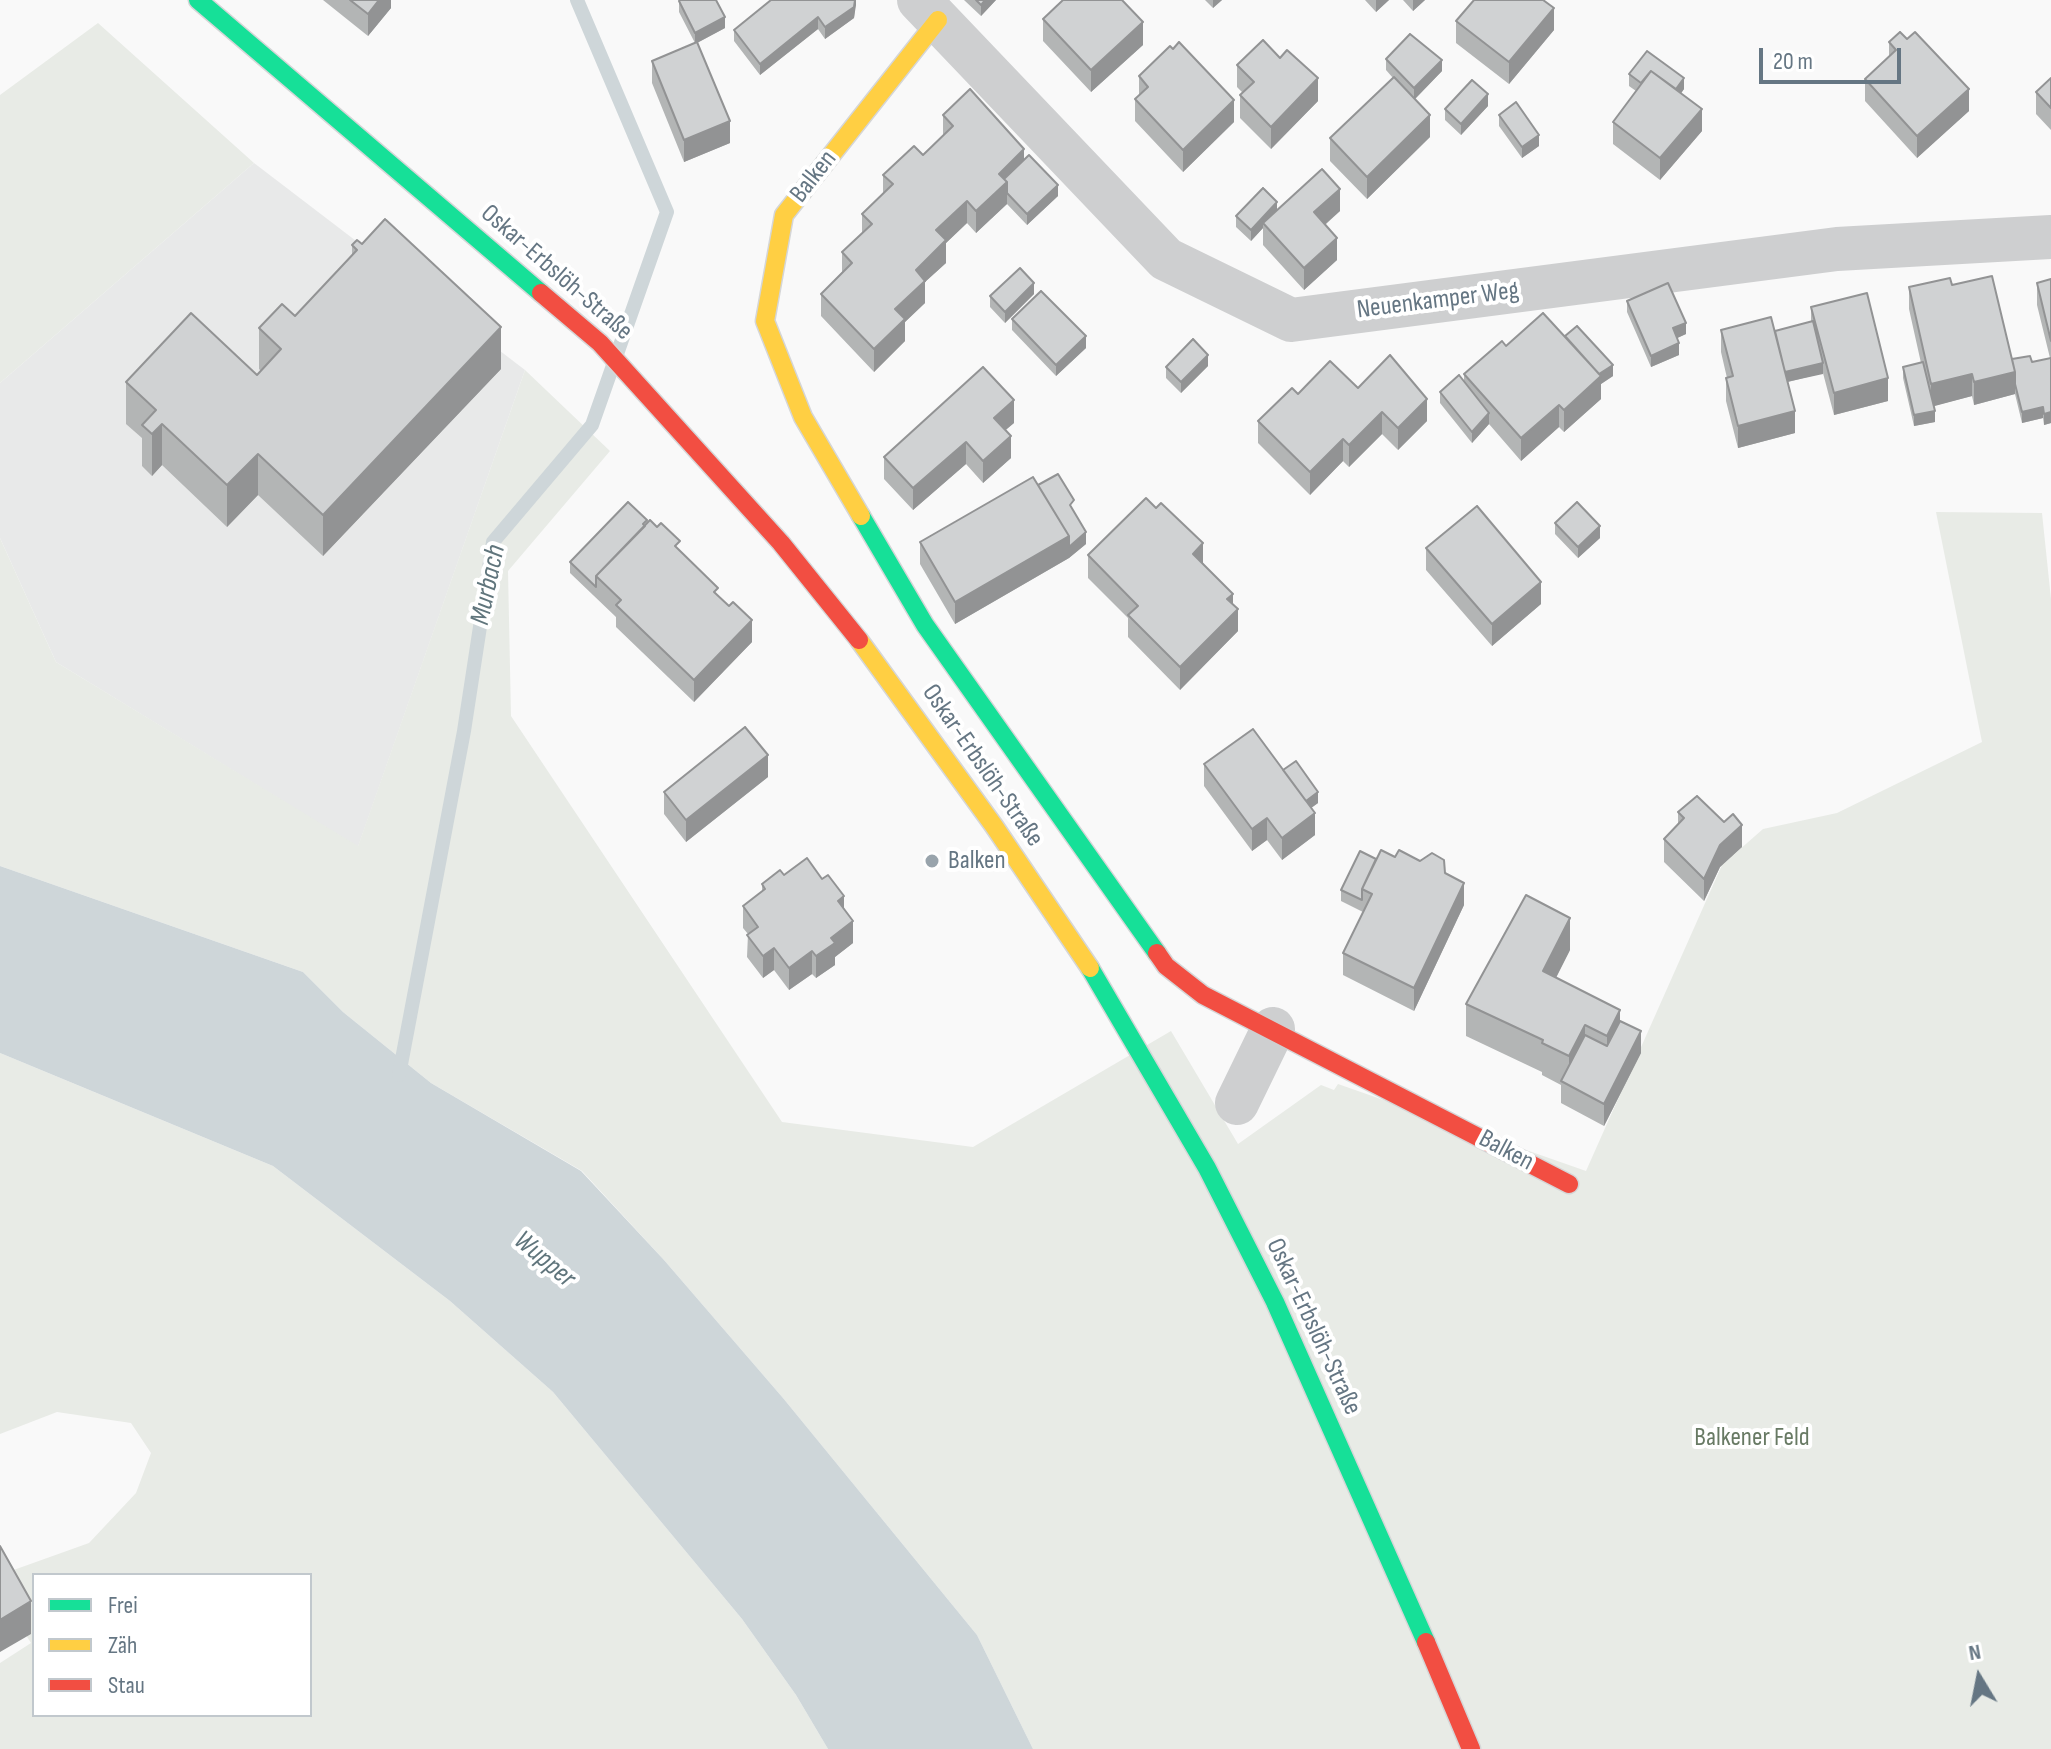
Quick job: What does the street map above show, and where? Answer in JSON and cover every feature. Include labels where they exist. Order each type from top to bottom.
[{"type":"main road","name":"Oskar-Erbslöh-Straße","points":[[198,0],[600,343],[781,543],[857,637],[994,826],[1108,995],[1207,1168],[1275,1302],[1385,1545],[1471,1749]]},
{"type":"main road","name":"Balken","points":[[928,10],[784,215],[765,321],[803,417],[925,625],[1166,966],[1203,995],[1569,1184]]},
{"type":"street","name":"Neuenkamper Weg","points":[[928,10],[1166,259],[1291,320],[1837,249],[2051,237]]},
{"type":"street","points":[[1237,1103],[1273,1029]]},
{"type":"shaded area","points":[[254,163],[525,370],[358,847],[56,662],[0,538],[0,383]]},
{"type":"green space","points":[[98,23],[254,163],[0,383],[0,95]]},
{"type":"green space","name":"Balkener Feld","points":[[525,370],[610,451],[508,571],[511,716],[782,1122],[973,1147],[1171,1031],[1238,1144],[1321,1085],[1334,1090],[1338,1084],[1586,1171],[1722,865],[1763,829],[1837,813],[1982,742],[1936,512],[2042,513],[2051,599],[2051,1749],[1033,1749],[977,1635],[783,1398],[582,1171],[431,1083],[343,1012],[303,972],[0,866],[0,538],[56,662],[358,846]]},
{"type":"green space","points":[[0,1053],[273,1166],[450,1301],[553,1392],[742,1619],[796,1695],[828,1749],[0,1749],[0,1663],[31,1643],[0,1595],[8,1572],[89,1543],[136,1493],[151,1453],[131,1423],[57,1412],[0,1434]]},
{"type":"water","name":"Wupper","points":[[0,866],[303,972],[343,1012],[431,1083],[581,1171],[664,1260],[783,1398],[977,1635],[1033,1749],[828,1749],[796,1695],[742,1619],[553,1392],[450,1301],[273,1166],[0,1053]]},
{"type":"building","points":[[350,0],[379,0],[368,14]]},
{"type":"building","points":[[680,0],[716,0],[725,17],[695,33]]},
{"type":"building","points":[[771,0],[855,0],[854,7],[825,27],[818,17],[760,64],[734,30]]},
{"type":"building","points":[[1063,0],[1122,0],[1143,22],[1091,70],[1043,19]]},
{"type":"building","points":[[1474,0],[1543,0],[1554,8],[1509,62],[1456,21]]},
{"type":"building","points":[[1900,32],[1907,39],[1915,32],[1969,89],[1917,136],[1865,79],[1896,50],[1889,42]]},
{"type":"building","points":[[1410,34],[1442,60],[1414,88],[1386,59]]},
{"type":"building","points":[[1263,40],[1280,58],[1287,50],[1318,78],[1271,127],[1240,95],[1254,82],[1237,65]]},
{"type":"building","points":[[697,42],[730,121],[684,140],[652,61]]},
{"type":"building","points":[[1179,42],[1234,100],[1183,150],[1135,99],[1148,87],[1139,76],[1170,46],[1173,49]]},
{"type":"building","points":[[1647,51],[1684,78],[1676,89],[1651,71],[1641,83],[1629,74]]},
{"type":"building","points":[[1651,71],[1702,109],[1660,158],[1613,122]]},
{"type":"building","points":[[1394,77],[1430,115],[1367,177],[1330,138]]},
{"type":"building","points":[[2051,78],[2051,108],[2036,92]]},
{"type":"building","points":[[1472,80],[1488,94],[1461,124],[1445,109]]},
{"type":"building","points":[[970,89],[1024,149],[999,174],[1007,182],[976,211],[967,201],[936,230],[946,240],[916,270],[925,281],[895,309],[905,319],[874,349],[821,294],[852,263],[842,252],[872,224],[862,214],[893,184],[883,175],[914,146],[923,155],[953,126],[943,115]]},
{"type":"building","points":[[1516,102],[1539,135],[1522,147],[1499,115]]},
{"type":"building","points":[[1029,155],[1058,185],[1027,214],[1007,193],[1004,179]]},
{"type":"building","points":[[1322,169],[1340,189],[1314,212],[1337,238],[1304,268],[1263,223]]},
{"type":"building","points":[[1263,188],[1277,202],[1251,230],[1236,216]]},
{"type":"building","points":[[385,219],[501,327],[323,515],[258,454],[227,485],[162,424],[152,434],[142,425],[156,410],[126,382],[191,313],[257,375],[281,349],[259,328],[282,304],[295,316],[357,250],[352,245],[357,240],[362,244]]},
{"type":"building","points":[[1020,268],[1034,283],[1005,312],[990,296]]},
{"type":"building","points":[[1992,276],[2015,372],[1974,382],[1972,374],[1931,384],[1909,287],[1950,278],[1952,285]]},
{"type":"building","points":[[2051,279],[2051,341],[2037,283]]},
{"type":"building","points":[[1668,283],[1686,323],[1673,328],[1679,343],[1651,356],[1627,301]]},
{"type":"building","points":[[1041,291],[1086,336],[1056,365],[1012,319]]},
{"type":"building","points":[[1867,293],[1888,378],[1834,393],[1811,307]]},
{"type":"building","points":[[1543,313],[1601,376],[1564,410],[1559,405],[1521,438],[1464,374],[1502,341],[1506,346]]},
{"type":"building","points":[[1771,317],[1795,411],[1738,426],[1726,378],[1733,376],[1721,330]]},
{"type":"building","points":[[1813,321],[1823,363],[1785,372],[1775,331]]},
{"type":"building","points":[[1577,326],[1613,365],[1599,374],[1565,336]]},
{"type":"building","points":[[1193,339],[1208,355],[1181,382],[1166,367]]},
{"type":"building","points":[[1390,355],[1427,399],[1398,428],[1382,412],[1349,445],[1343,439],[1310,472],[1258,421],[1292,388],[1298,394],[1330,361],[1358,388]]},
{"type":"building","points":[[2030,356],[2032,362],[2051,358],[2051,412],[2044,414],[2043,407],[2022,412],[2012,359]]},
{"type":"building","points":[[1923,362],[1935,411],[1914,415],[1903,367]]},
{"type":"building","points":[[983,367],[1014,400],[994,418],[1011,436],[983,461],[966,442],[913,488],[884,457]]},
{"type":"building","points":[[1459,375],[1489,413],[1472,432],[1440,392]]},
{"type":"building","points":[[1058,474],[1074,500],[1070,505],[1086,532],[1069,547],[1069,536],[1038,485]]},
{"type":"building","points":[[1033,477],[1069,536],[955,602],[920,542]]},
{"type":"building","points":[[1146,498],[1156,508],[1161,503],[1203,543],[1193,554],[1233,594],[1227,599],[1238,609],[1180,667],[1128,615],[1138,606],[1088,555]]},
{"type":"building","points":[[628,502],[647,520],[643,524],[645,526],[596,576],[596,587],[570,562]]},
{"type":"building","points":[[1577,502],[1600,526],[1578,547],[1555,523]]},
{"type":"building","points":[[1477,506],[1541,582],[1492,624],[1426,548]]},
{"type":"building","points":[[650,520],[657,527],[661,523],[680,541],[675,546],[718,588],[714,592],[729,606],[733,602],[752,620],[694,680],[616,605],[621,600],[596,576]]},
{"type":"building","points":[[745,727],[768,755],[686,820],[664,792]]},
{"type":"building","points":[[1253,729],[1315,813],[1282,838],[1267,818],[1252,829],[1204,764]]},
{"type":"building","points":[[1296,761],[1318,792],[1306,801],[1283,770]]},
{"type":"building","points":[[1697,796],[1724,822],[1733,814],[1742,825],[1720,845],[1704,879],[1664,839],[1684,818],[1678,812]]},
{"type":"building","points":[[1381,850],[1395,857],[1399,850],[1420,861],[1432,853],[1444,860],[1445,873],[1464,883],[1414,988],[1343,953],[1372,894],[1362,889]]},
{"type":"building","points":[[1360,851],[1376,859],[1362,889],[1362,900],[1341,890]]},
{"type":"building","points":[[807,858],[822,879],[828,875],[844,896],[838,901],[853,921],[831,938],[835,943],[816,956],[812,951],[789,968],[774,948],[763,956],[747,935],[758,927],[743,906],[765,889],[762,884],[780,870],[784,875]]},
{"type":"building","points":[[1526,895],[1570,918],[1543,971],[1620,1010],[1607,1036],[1585,1025],[1569,1056],[1542,1043],[1543,1040],[1466,1004]]},
{"type":"building","points":[[1620,1021],[1641,1031],[1604,1104],[1561,1081],[1585,1035],[1607,1046]]},
{"type":"building","points":[[0,1546],[31,1601],[0,1620]]},
{"type":"waterway","name":"Murbach","points":[[399,1075],[464,731],[493,542],[592,425],[667,212],[577,0]]},
{"type":"traffic: fast","points":[[198,0],[541,293]]},
{"type":"traffic: fast","points":[[861,516],[925,625],[1157,953]]},
{"type":"traffic: fast","points":[[1090,968],[1207,1168],[1275,1302],[1426,1642]]},
{"type":"traffic: slow","points":[[861,516],[803,417],[765,321],[784,215],[938,20]]},
{"type":"traffic: slow","points":[[859,640],[994,826],[1090,968]]},
{"type":"traffic: jam","points":[[541,293],[600,343],[781,543],[859,640]]},
{"type":"traffic: jam","points":[[1157,953],[1166,966],[1203,995],[1569,1184]]},
{"type":"traffic: jam","points":[[1426,1642],[1471,1749]]},
{"type":"place","name":"Balken","points":[[932,861]]}]
